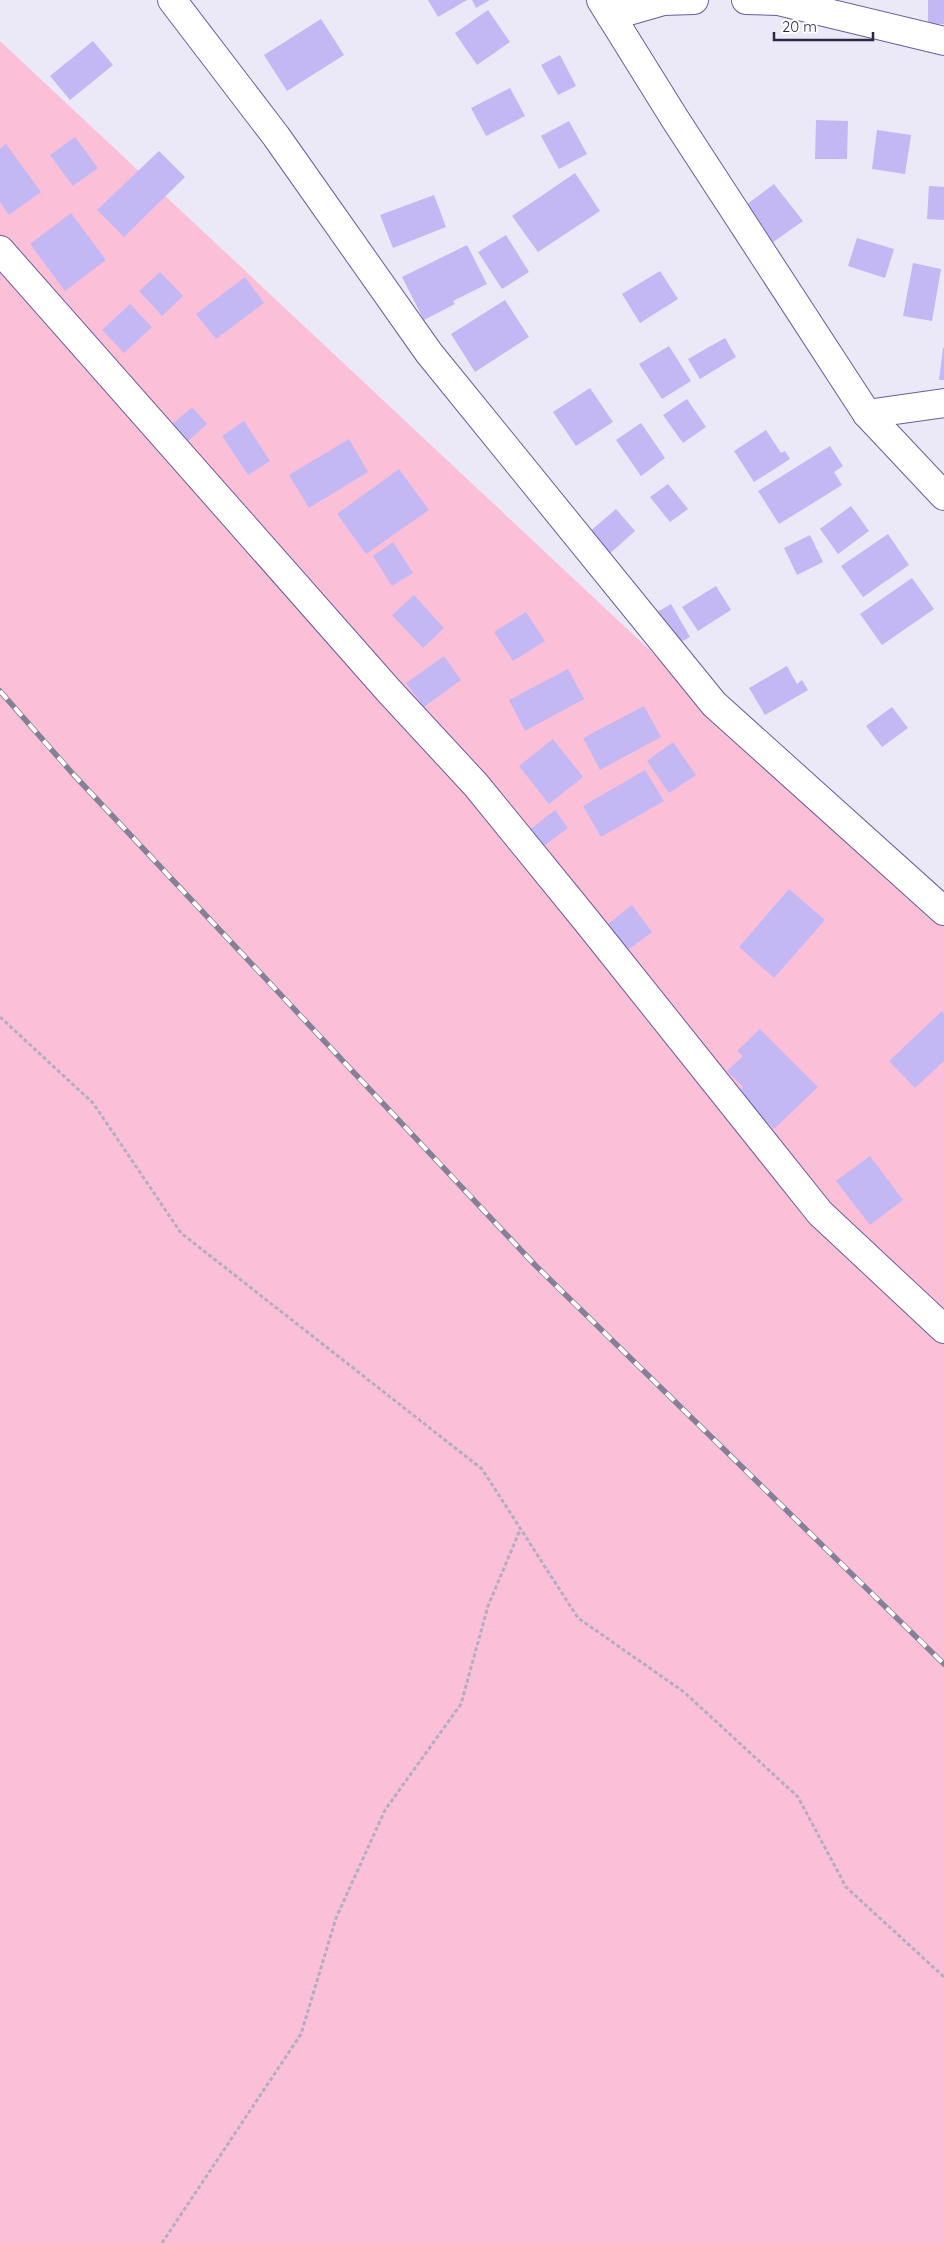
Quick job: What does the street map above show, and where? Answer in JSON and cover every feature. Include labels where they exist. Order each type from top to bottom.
[{"type":"street","points":[[172,0],[276,136],[429,353],[714,704],[944,911]]},
{"type":"street","points":[[694,0],[663,1],[606,8],[675,119],[867,414],[944,496]]},
{"type":"street","points":[[746,0],[778,1],[944,41]]},
{"type":"street","points":[[0,250],[383,684],[476,785],[820,1214],[944,1329]]},
{"type":"street","points":[[867,414],[944,403]]},
{"type":"path","points":[[0,1017],[92,1103],[181,1233],[482,1469],[578,1618],[684,1692],[798,1797],[846,1887],[944,1977]]},
{"type":"path","points":[[162,2243],[301,2034],[336,1918],[385,1810],[462,1704],[488,1606],[520,1529]]},
{"type":"shaded area","points":[[0,41],[944,926],[944,2243],[0,2243]]},
{"type":"building","points":[[428,0],[467,0],[438,17]]},
{"type":"building","points":[[472,0],[490,0],[476,8]]},
{"type":"building","points":[[928,0],[944,0],[944,24],[928,24]]},
{"type":"building","points":[[488,10],[510,42],[477,65],[455,33]]},
{"type":"building","points":[[321,19],[344,55],[287,91],[264,55]]},
{"type":"building","points":[[93,41],[113,65],[70,100],[50,76]]},
{"type":"building","points":[[560,55],[576,86],[558,95],[541,65]]},
{"type":"building","points":[[510,88],[525,116],[486,136],[471,108]]},
{"type":"building","points":[[816,120],[848,121],[847,159],[815,159]]},
{"type":"building","points":[[569,121],[587,154],[559,169],[541,136]]},
{"type":"building","points":[[877,130],[911,135],[905,174],[872,169]]},
{"type":"building","points":[[75,137],[98,168],[73,186],[50,155]]},
{"type":"building","points":[[6,144],[41,192],[9,215],[0,202],[0,149]]},
{"type":"building","points":[[159,151],[185,177],[124,237],[97,210]]},
{"type":"building","points":[[575,173],[600,211],[538,252],[512,216]]},
{"type":"building","points":[[774,184],[803,221],[769,245],[742,208]]},
{"type":"building","points":[[929,186],[944,187],[944,220],[927,219]]},
{"type":"building","points":[[434,195],[446,227],[393,248],[380,215]]},
{"type":"building","points":[[71,213],[106,260],[65,291],[30,244]]},
{"type":"building","points":[[506,235],[529,272],[502,289],[478,252]]},
{"type":"building","points":[[857,238],[894,249],[885,278],[848,266]]},
{"type":"building","points":[[467,245],[487,284],[453,301],[455,304],[424,320],[402,277]]},
{"type":"building","points":[[913,263],[941,269],[932,321],[903,316]]},
{"type":"building","points":[[660,271],[678,299],[640,323],[622,294]]},
{"type":"building","points":[[160,272],[183,296],[162,316],[139,291]]},
{"type":"building","points":[[245,277],[264,303],[216,339],[196,314]]},
{"type":"building","points":[[505,300],[529,337],[475,372],[451,334]]},
{"type":"building","points":[[130,304],[152,327],[124,353],[102,330]]},
{"type":"building","points":[[725,338],[736,357],[700,379],[688,359]]},
{"type":"building","points":[[669,346],[691,381],[662,399],[639,364]]},
{"type":"building","points":[[943,348],[944,380],[939,380]]},
{"type":"building","points":[[590,388],[613,422],[576,446],[553,412]]},
{"type":"building","points":[[687,399],[706,427],[683,443],[663,415]]},
{"type":"building","points":[[192,407],[207,424],[184,445],[168,428]]},
{"type":"building","points":[[244,421],[270,461],[248,475],[222,436]]},
{"type":"building","points":[[641,423],[665,458],[641,476],[616,440]]},
{"type":"building","points":[[766,430],[781,453],[785,451],[790,459],[754,482],[734,451]]},
{"type":"building","points":[[349,439],[368,472],[309,508],[289,475]]},
{"type":"building","points":[[830,446],[843,466],[834,472],[842,485],[779,524],[758,491]]},
{"type":"building","points":[[399,469],[429,510],[366,554],[337,514]]},
{"type":"building","points":[[668,484],[688,509],[670,522],[650,497]]},
{"type":"building","points":[[851,506],[869,531],[838,554],[820,529]]},
{"type":"building","points":[[616,509],[635,531],[607,556],[588,533]]},
{"type":"building","points":[[888,534],[909,565],[863,597],[841,566]]},
{"type":"building","points":[[810,535],[823,562],[797,575],[784,548]]},
{"type":"building","points":[[393,542],[413,573],[392,586],[373,556]]},
{"type":"building","points":[[912,578],[934,609],[882,645],[860,614]]},
{"type":"building","points":[[716,586],[731,610],[698,631],[682,607]]},
{"type":"building","points":[[414,595],[444,628],[423,648],[392,615]]},
{"type":"building","points":[[671,604],[690,637],[671,647],[652,615]]},
{"type":"building","points":[[526,612],[545,641],[513,661],[494,632]]},
{"type":"building","points":[[444,656],[461,680],[424,707],[406,683]]},
{"type":"building","points":[[787,666],[797,684],[802,680],[808,690],[765,715],[749,688]]},
{"type":"building","points":[[568,669],[584,699],[525,731],[509,700]]},
{"type":"building","points":[[644,706],[661,737],[600,770],[583,738]]},
{"type":"building","points":[[892,707],[908,728],[882,747],[866,726]]},
{"type":"building","points":[[553,739],[583,777],[549,804],[519,766]]},
{"type":"building","points":[[673,742],[696,775],[669,793],[647,761]]},
{"type":"building","points":[[645,770],[664,801],[601,837],[583,806]]},
{"type":"building","points":[[555,810],[568,828],[541,848],[528,831]]},
{"type":"building","points":[[789,889],[825,920],[774,978],[739,947]]},
{"type":"building","points":[[632,905],[652,932],[624,953],[604,927]]},
{"type":"building","points":[[942,1011],[944,1014],[944,1061],[915,1088],[889,1061]]},
{"type":"building","points":[[760,1029],[818,1087],[774,1129],[738,1093],[743,1087],[727,1071],[743,1056],[737,1051]]},
{"type":"building","points":[[870,1156],[903,1200],[870,1225],[836,1181]]},
{"type":"railway","points":[[0,691],[73,774],[535,1265],[944,1664]]}]
